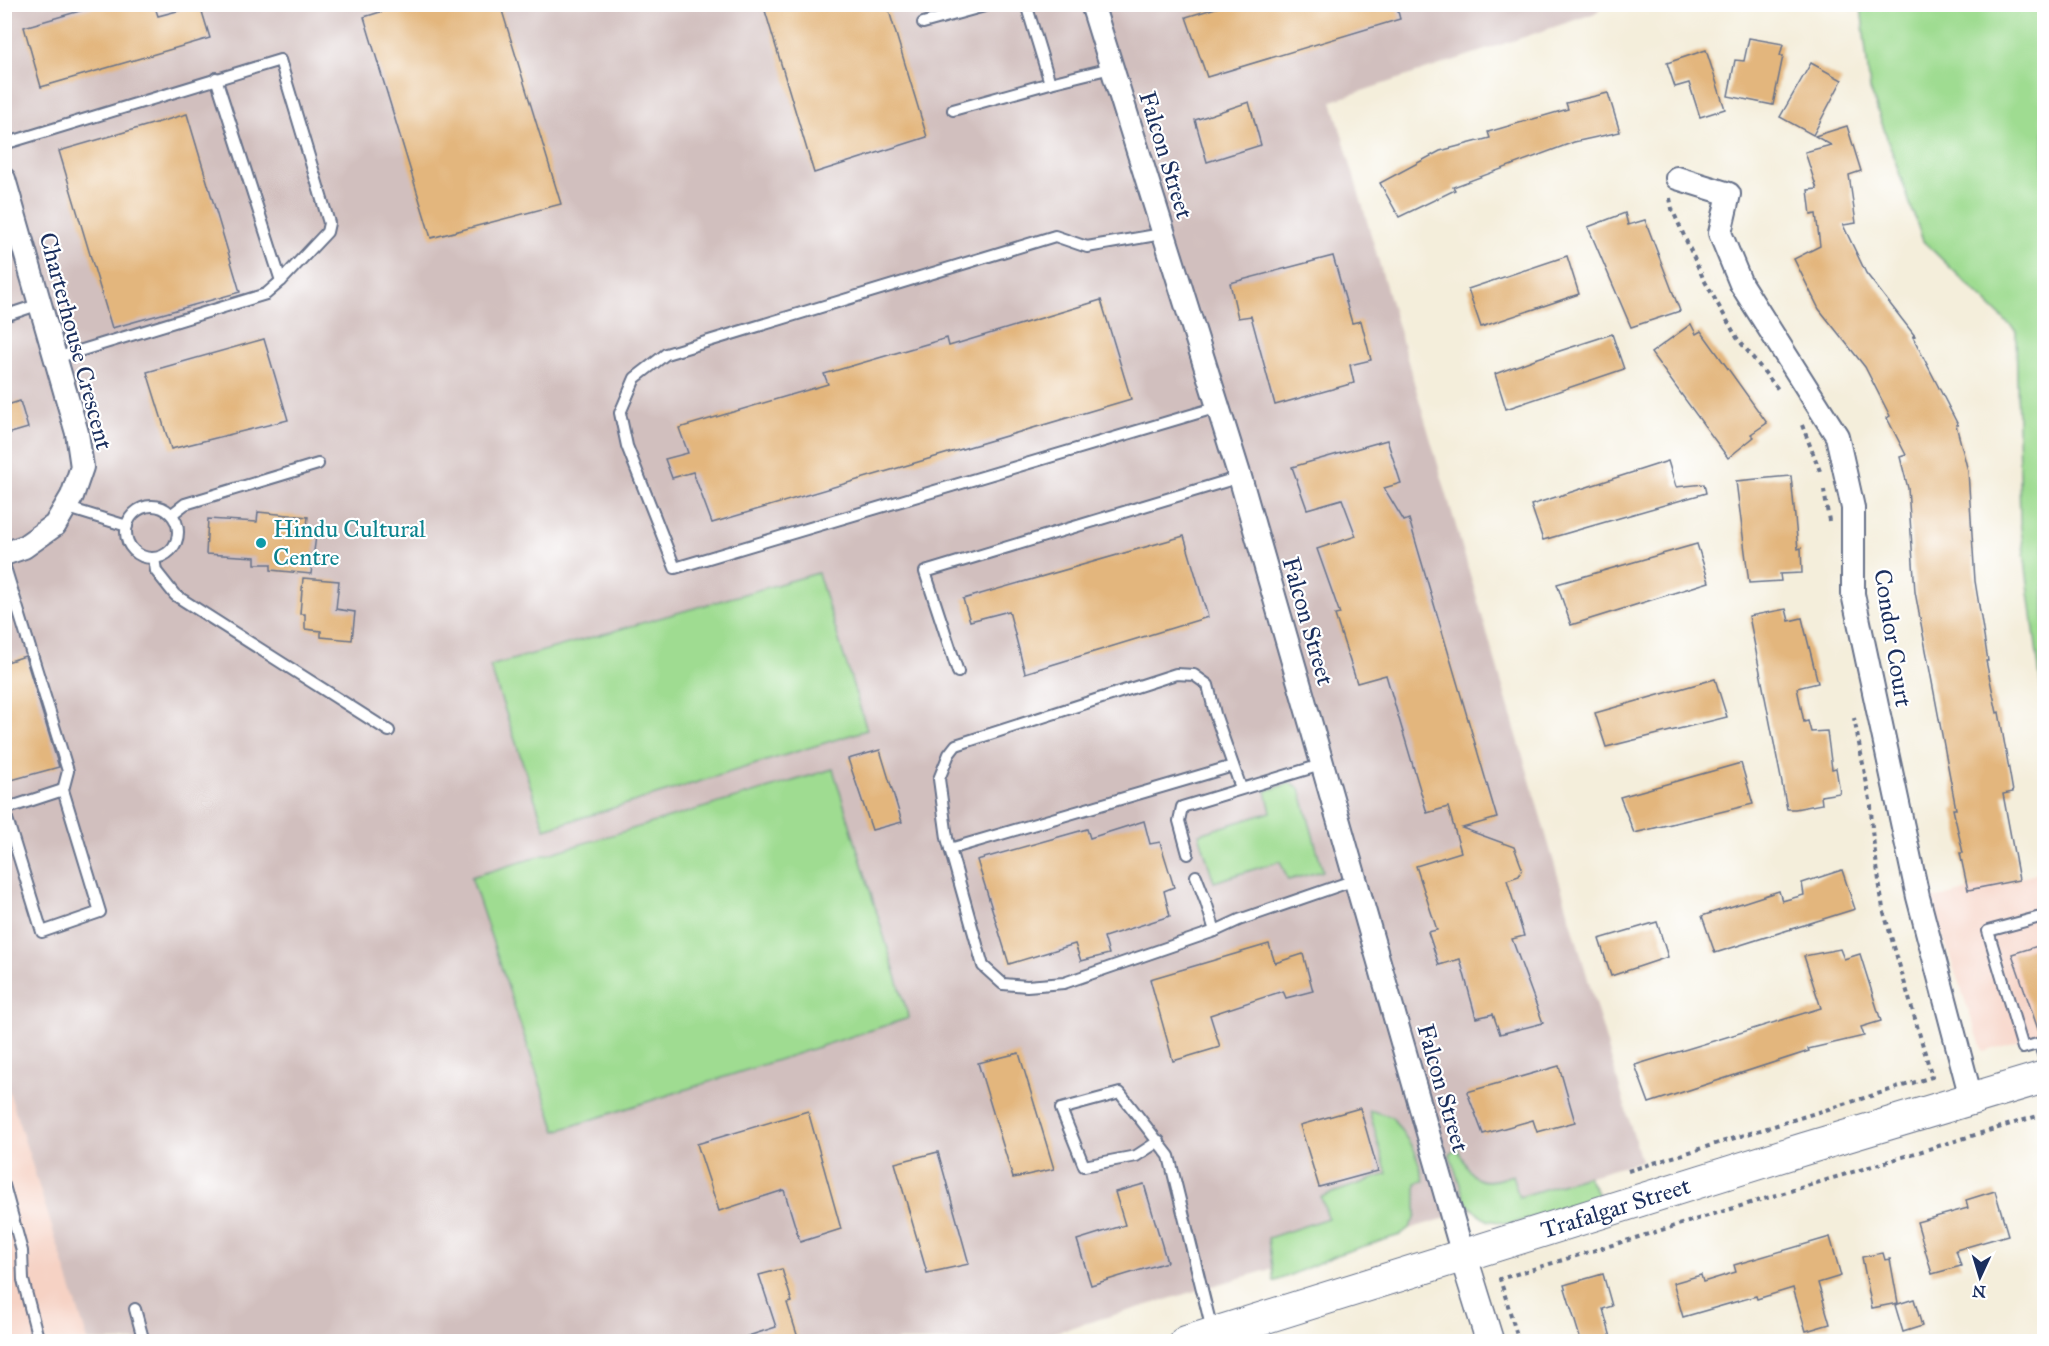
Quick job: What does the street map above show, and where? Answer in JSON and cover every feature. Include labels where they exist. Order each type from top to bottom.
[{"type":"main road","name":"Trafalgar Street","points":[[1199,1337],[2044,1077]]},
{"type":"street","name":"Falcon Street","points":[[1092,4],[1162,234],[1240,477],[1463,1255]]},
{"type":"street","name":"Charterhouse Crescent","points":[[4,179],[77,433],[82,467],[72,496],[55,525],[24,548],[4,554]]},
{"type":"street","name":"Condor Court","points":[[1673,186],[1730,194],[1720,233],[1741,284],[1837,436],[1853,508],[1853,594],[1918,897],[1971,1098]]},
{"type":"street","points":[[1463,1255],[1490,1341]]},
{"type":"lane","points":[[923,23],[992,4]]},
{"type":"lane","points":[[1026,4],[1050,83]]},
{"type":"lane","points":[[4,144],[280,60],[328,223],[327,232],[266,294],[56,358]]},
{"type":"lane","points":[[953,110],[1111,68]]},
{"type":"lane","points":[[216,78],[281,281]]},
{"type":"lane","points":[[1162,234],[1087,247],[1055,236],[666,354],[635,378],[620,413],[627,446],[675,568],[1218,407]]},
{"type":"lane","points":[[4,316],[40,304]]},
{"type":"lane","points":[[172,514],[185,504],[318,464]]},
{"type":"lane","points":[[958,672],[925,572],[1240,477]]},
{"type":"lane","points":[[150,506],[172,514],[178,530],[175,546],[163,556],[154,558],[137,554],[127,539],[127,526],[134,514],[150,506]]},
{"type":"lane","points":[[66,507],[127,526]]},
{"type":"lane","points":[[154,558],[156,571],[175,595],[389,731]]},
{"type":"lane","points":[[4,564],[68,771],[63,790],[99,912],[42,932],[5,809],[63,790]]},
{"type":"lane","points":[[1241,788],[1215,714],[1208,685],[1194,675],[1176,674],[956,745],[949,754],[939,779],[940,800],[950,849],[983,966],[1003,984],[1027,986],[1064,983],[1355,880]]},
{"type":"lane","points":[[1188,854],[1179,821],[1182,807],[1321,765]]},
{"type":"lane","points":[[950,849],[1233,766]]},
{"type":"lane","points":[[1196,876],[1215,931]]},
{"type":"lane","points":[[2044,916],[1988,931],[2023,1048],[2042,1042],[2044,1058]]},
{"type":"lane","points":[[1159,1141],[1136,1156],[1084,1166],[1060,1108],[1120,1093],[1159,1141],[1169,1156],[1208,1307],[1199,1337]]},
{"type":"lane","points":[[4,1185],[21,1251],[23,1280],[39,1341]]},
{"type":"lane","points":[[135,1309],[144,1341]]},
{"type":"path","points":[[1673,186],[1672,209],[1702,278],[1737,338],[1783,396]]},
{"type":"path","points":[[1800,421],[1821,475]]},
{"type":"path","points":[[1823,486],[1830,529]]},
{"type":"path","points":[[1628,1171],[1932,1077],[1883,909],[1872,831],[1871,805],[1854,714]]},
{"type":"path","points":[[1519,1341],[1500,1279],[2044,1114]]},
{"type":"shaded area","points":[[4,5],[1603,5],[1596,13],[1332,101],[1641,1161],[1025,1341],[88,1341],[5,1079]]},
{"type":"shaded area","points":[[2044,871],[2044,1034],[1983,1052],[1930,900]]},
{"type":"shaded area","points":[[4,1074],[91,1341],[5,1341]]},
{"type":"green space","points":[[1859,5],[2044,5],[2044,709],[2020,521],[2016,331],[1923,241],[1870,89],[1861,6]]},
{"type":"green space","points":[[818,573],[867,730],[545,829],[490,666]]},
{"type":"green space","points":[[833,769],[909,1018],[556,1131],[471,877]]},
{"type":"green space","points":[[1290,783],[1300,789],[1323,871],[1288,880],[1280,861],[1214,882],[1199,834],[1271,812],[1266,791]]},
{"type":"green space","points":[[1369,1110],[1392,1117],[1415,1151],[1424,1181],[1416,1183],[1416,1215],[1409,1228],[1400,1235],[1342,1253],[1274,1282],[1268,1238],[1328,1218],[1321,1197],[1387,1174]]},
{"type":"green space","points":[[1457,1147],[1476,1178],[1490,1181],[1512,1175],[1519,1197],[1587,1176],[1600,1198],[1511,1224],[1487,1220],[1466,1203],[1450,1155]]},
{"type":"building","points":[[104,4],[154,4],[158,16],[200,5],[210,38],[41,87],[24,27]]},
{"type":"building","points":[[406,4],[500,4],[561,204],[431,238],[364,17]]},
{"type":"building","points":[[763,4],[887,4],[927,137],[814,173]]},
{"type":"building","points":[[1229,4],[1396,4],[1400,19],[1207,77],[1186,17]]},
{"type":"building","points":[[1749,38],[1783,44],[1780,56],[1783,56],[1773,105],[1728,96],[1735,60],[1744,61]]},
{"type":"building","points":[[1706,50],[1725,109],[1700,117],[1689,83],[1675,87],[1667,63]]},
{"type":"building","points":[[1811,63],[1842,80],[1813,135],[1780,117]]},
{"type":"building","points":[[1608,93],[1620,132],[1574,142],[1453,187],[1455,190],[1399,217],[1380,183],[1440,151],[1490,138],[1488,132],[1568,109],[1566,103]]},
{"type":"building","points":[[1249,102],[1261,145],[1207,162],[1195,120]]},
{"type":"building","points":[[187,114],[240,292],[112,328],[59,151]]},
{"type":"building","points":[[1847,126],[1861,171],[1849,175],[1856,223],[1843,225],[1866,273],[1915,336],[1913,337],[1958,425],[1956,425],[1968,471],[1975,581],[1988,661],[1986,661],[1997,713],[1999,712],[2013,792],[2003,794],[2019,880],[1968,890],[1960,853],[1963,853],[1953,809],[1956,809],[1915,592],[1908,488],[1900,457],[1906,455],[1887,418],[1890,416],[1865,367],[1819,309],[1794,259],[1820,246],[1816,214],[1811,215],[1808,190],[1817,189],[1805,152],[1831,145],[1815,136]]},
{"type":"building","points":[[1625,213],[1628,225],[1645,220],[1680,311],[1631,327],[1588,227]]},
{"type":"building","points":[[1333,256],[1352,323],[1361,321],[1371,360],[1350,365],[1354,383],[1275,405],[1251,316],[1238,318],[1230,283]]},
{"type":"building","points":[[1567,256],[1579,294],[1481,327],[1468,289]]},
{"type":"building","points":[[1101,300],[1131,399],[712,523],[693,472],[672,478],[665,459],[688,453],[679,428],[828,384],[824,374],[947,338],[949,346]]},
{"type":"building","points":[[1691,324],[1696,334],[1701,331],[1767,423],[1751,434],[1754,437],[1728,458],[1651,353]]},
{"type":"building","points":[[1612,334],[1624,369],[1506,409],[1495,374]]},
{"type":"building","points":[[264,339],[288,420],[171,449],[147,372]]},
{"type":"building","points":[[20,401],[28,428],[4,435],[4,406]]},
{"type":"building","points":[[1387,440],[1401,483],[1384,488],[1404,521],[1409,519],[1497,818],[1462,828],[1514,847],[1522,868],[1519,876],[1507,880],[1524,936],[1512,939],[1543,1023],[1500,1034],[1493,1014],[1476,1018],[1460,959],[1439,965],[1428,932],[1437,930],[1416,866],[1461,852],[1448,807],[1427,813],[1386,675],[1357,683],[1335,615],[1340,614],[1317,549],[1356,536],[1342,499],[1307,509],[1292,467]]},
{"type":"building","points":[[1668,461],[1676,487],[1704,484],[1706,493],[1543,540],[1531,505]]},
{"type":"building","points":[[1791,476],[1798,549],[1801,548],[1802,573],[1780,574],[1781,581],[1749,583],[1736,481]]},
{"type":"building","name":"Hindu Cultural Centre","points":[[258,512],[308,517],[306,535],[316,536],[311,574],[271,570],[271,564],[255,564],[255,557],[206,554],[208,519],[257,522]]},
{"type":"building","points":[[1184,536],[1208,617],[1025,673],[1009,611],[970,621],[963,599]]},
{"type":"building","points":[[1697,544],[1709,582],[1571,625],[1557,584]]},
{"type":"building","points":[[303,578],[339,581],[336,609],[355,612],[352,640],[321,637],[321,631],[305,629],[305,614],[300,614]]},
{"type":"building","points":[[1786,609],[1789,621],[1802,618],[1818,683],[1797,688],[1804,722],[1808,721],[1811,732],[1827,731],[1832,769],[1836,768],[1840,793],[1821,796],[1822,804],[1795,809],[1787,809],[1749,616]]},
{"type":"building","points":[[25,656],[59,767],[4,782],[4,663]]},
{"type":"building","points":[[1715,679],[1727,717],[1606,747],[1595,713]]},
{"type":"building","points":[[880,750],[902,822],[872,830],[848,759]]},
{"type":"building","points":[[1741,763],[1753,804],[1634,833],[1620,797]]},
{"type":"building","points":[[1144,821],[1150,844],[1160,842],[1174,887],[1164,891],[1170,916],[1104,937],[1109,954],[1081,961],[1075,944],[1009,964],[977,860],[1087,829],[1090,838]]},
{"type":"building","points":[[1842,870],[1855,909],[1715,953],[1702,916],[1779,891],[1782,901],[1804,895],[1802,883]]},
{"type":"building","points":[[1657,922],[1668,957],[1611,976],[1599,939]]},
{"type":"building","points":[[1269,944],[1275,963],[1303,954],[1313,991],[1286,998],[1283,991],[1210,1015],[1220,1047],[1173,1061],[1150,979]]},
{"type":"building","points":[[2044,944],[2044,1035],[2040,1035],[2012,954]]},
{"type":"building","points":[[1840,949],[1844,959],[1860,954],[1881,1021],[1861,1027],[1864,1036],[1808,1049],[1809,1051],[1649,1103],[1635,1065],[1821,1008],[1804,956]]},
{"type":"building","points":[[1019,1053],[1054,1169],[1013,1178],[978,1063]]},
{"type":"building","points":[[1559,1066],[1575,1122],[1537,1132],[1533,1120],[1483,1134],[1467,1092]]},
{"type":"building","points":[[1360,1108],[1378,1171],[1319,1187],[1300,1125]]},
{"type":"building","points":[[808,1111],[841,1229],[800,1242],[784,1190],[719,1211],[697,1144]]},
{"type":"building","points":[[938,1152],[969,1264],[927,1273],[895,1163]]},
{"type":"building","points":[[1144,1184],[1167,1262],[1091,1285],[1077,1240],[1125,1225],[1115,1192]]},
{"type":"building","points":[[1995,1191],[2008,1235],[1956,1250],[1961,1266],[1932,1274],[1917,1222],[1968,1208],[1966,1200]]},
{"type":"building","points":[[1830,1237],[1841,1276],[1818,1283],[1830,1324],[1806,1331],[1793,1288],[1683,1317],[1673,1283],[1701,1275],[1703,1282],[1736,1272],[1734,1265]]},
{"type":"building","points":[[1883,1253],[1885,1260],[1890,1259],[1898,1303],[1872,1308],[1862,1257]]},
{"type":"building","points":[[782,1269],[792,1302],[787,1303],[799,1341],[743,1341],[742,1338],[776,1327],[759,1275]]},
{"type":"building","points":[[1603,1274],[1612,1306],[1603,1309],[1612,1341],[1581,1341],[1564,1285]]},
{"type":"building","points":[[1914,1299],[1922,1326],[1903,1332],[1895,1305]]},
{"type":"place","name":"Hindu Cultural Centre","points":[[261,543]]}]
